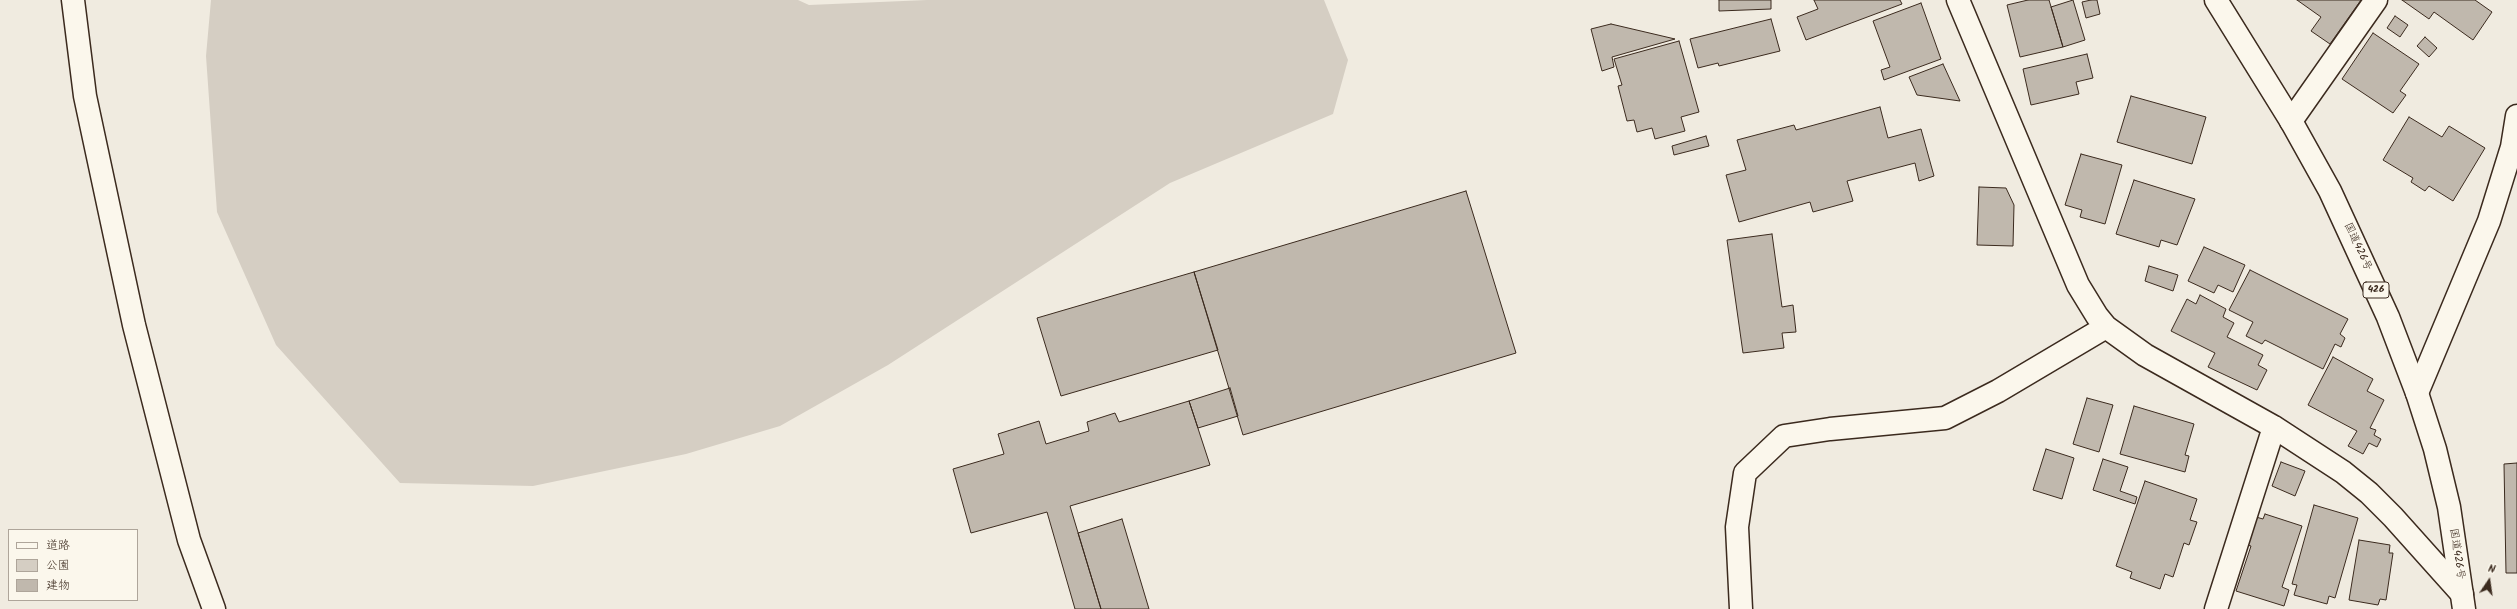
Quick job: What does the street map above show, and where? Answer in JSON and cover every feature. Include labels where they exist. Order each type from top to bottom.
[{"type":"main road","points":[[73,0],[85,96],[134,325],[189,540],[214,609]]},
{"type":"main road","name":"国道426号","points":[[2216,0],[2291,121],[2330,191],[2361,255],[2417,393],[2435,449],[2449,507],[2463,602]]},
{"type":"main road","points":[[2291,121],[2376,0]]},
{"type":"main road","points":[[1965,6],[2078,285],[2088,303],[2106,327],[2172,371],[2274,427],[2343,472],[2369,492],[2463,602]]},
{"type":"main road","points":[[2417,393],[2489,221],[2512,147],[2517,116]]},
{"type":"main road","points":[[1741,609],[1737,527],[1745,473],[1784,436],[1830,429],[1945,418],[1998,391],[2106,327]]},
{"type":"main road","points":[[2216,609],[2274,427]]},
{"type":"green space","points":[[211,0],[798,0],[809,5],[927,0],[1324,0],[1348,60],[1333,114],[1170,183],[888,365],[780,426],[686,454],[533,486],[400,483],[276,345],[217,212],[206,56]]},
{"type":"building","points":[[1719,0],[1771,0],[1771,9],[1719,11]]},
{"type":"building","points":[[1814,0],[1900,0],[1902,4],[1806,40],[1797,17],[1818,9]]},
{"type":"building","points":[[2028,0],[2049,0],[2063,47],[2020,57],[2007,5]]},
{"type":"building","points":[[2073,0],[2085,40],[2063,47],[2051,7]]},
{"type":"building","points":[[2097,0],[2100,14],[2086,18],[2082,2]]},
{"type":"building","points":[[2297,0],[2361,0],[2330,44],[2311,31],[2321,17]]},
{"type":"building","points":[[2402,0],[2475,0],[2492,12],[2473,40],[2434,12],[2429,19]]},
{"type":"building","points":[[1921,3],[1941,59],[1884,80],[1881,70],[1890,67],[1873,21]]},
{"type":"building","points":[[2395,16],[2408,25],[2400,37],[2387,28]]},
{"type":"building","points":[[1771,19],[1780,51],[1719,66],[1718,63],[1698,68],[1690,39]]},
{"type":"building","points":[[1611,24],[1675,39],[1612,57],[1614,67],[1602,71],[1591,29]]},
{"type":"building","points":[[2373,33],[2419,64],[2400,91],[2406,95],[2393,113],[2342,79]]},
{"type":"building","points":[[2425,37],[2437,48],[2429,57],[2417,46]]},
{"type":"building","points":[[1679,41],[1699,112],[1681,117],[1685,131],[1655,139],[1652,128],[1637,132],[1634,120],[1627,121],[1618,86],[1622,85],[1614,59]]},
{"type":"building","points":[[2087,54],[2093,78],[2076,82],[2079,94],[2031,105],[2023,69]]},
{"type":"building","points":[[1943,64],[1960,101],[1917,95],[1909,77]]},
{"type":"building","points":[[2131,96],[2206,117],[2192,164],[2117,142]]},
{"type":"building","points":[[1880,107],[1888,138],[1921,129],[1934,176],[1919,181],[1915,163],[1847,181],[1853,201],[1813,212],[1810,202],[1739,222],[1726,175],[1746,170],[1737,140],[1794,125],[1796,130]]},
{"type":"building","points":[[2409,117],[2442,137],[2449,126],[2485,148],[2453,201],[2429,186],[2425,191],[2411,182],[2413,178],[2383,160]]},
{"type":"building","points":[[1706,136],[1709,146],[1674,155],[1672,146]]},
{"type":"building","points":[[2081,154],[2122,165],[2105,224],[2080,217],[2082,210],[2065,205]]},
{"type":"building","points":[[2134,180],[2195,199],[2177,245],[2161,240],[2159,247],[2116,234]]},
{"type":"building","points":[[1979,187],[2006,188],[2014,205],[2013,246],[1977,245]]},
{"type":"building","points":[[1466,191],[1516,353],[1243,435],[1194,272]]},
{"type":"building","points":[[1772,234],[1782,307],[1793,305],[1796,332],[1782,333],[1784,348],[1743,353],[1727,240]]},
{"type":"building","points":[[2204,247],[2245,265],[2233,292],[2218,285],[2214,293],[2188,281]]},
{"type":"building","points":[[2149,266],[2178,275],[2173,291],[2145,281]]},
{"type":"building","points":[[2250,270],[2348,319],[2340,334],[2345,338],[2341,347],[2335,344],[2323,369],[2265,340],[2262,344],[2246,336],[2253,322],[2229,310]]},
{"type":"building","points":[[1194,272],[1218,350],[1061,396],[1037,318]]},
{"type":"building","points":[[2200,295],[2226,309],[2223,317],[2234,323],[2227,337],[2263,355],[2258,365],[2267,370],[2257,390],[2208,367],[2215,353],[2171,331],[2187,299],[2196,304]]},
{"type":"building","points":[[2333,357],[2373,379],[2367,391],[2384,400],[2370,428],[2376,430],[2374,435],[2381,439],[2377,447],[2369,443],[2363,454],[2348,446],[2357,431],[2308,405]]},
{"type":"building","points":[[1230,388],[1238,416],[1198,428],[1189,401]]},
{"type":"building","points":[[2087,398],[2113,405],[2099,452],[2073,444]]},
{"type":"building","points":[[1189,401],[1210,465],[1070,506],[1101,609],[1075,609],[1047,512],[971,533],[953,469],[1004,454],[998,434],[1039,421],[1046,444],[1089,431],[1087,422],[1115,413],[1119,422]]},
{"type":"building","points":[[2134,406],[2194,424],[2185,455],[2189,456],[2185,472],[2120,454]]},
{"type":"building","points":[[2046,449],[2074,458],[2062,499],[2033,490]]},
{"type":"building","points":[[2103,459],[2128,467],[2120,491],[2137,497],[2135,504],[2093,490]]},
{"type":"building","points":[[2281,462],[2305,471],[2295,496],[2272,486]]},
{"type":"building","points":[[2517,463],[2517,573],[2506,573],[2504,464]]},
{"type":"building","points":[[2145,481],[2197,499],[2190,520],[2197,522],[2189,545],[2184,543],[2173,577],[2165,574],[2160,589],[2130,578],[2132,572],[2116,566]]},
{"type":"building","points":[[2314,505],[2358,518],[2335,598],[2329,596],[2327,604],[2294,595],[2297,585],[2292,584]]},
{"type":"building","points":[[2265,514],[2302,526],[2282,587],[2289,590],[2284,606],[2236,591],[2251,546],[2247,545],[2256,517],[2263,519]]},
{"type":"building","points":[[1122,519],[1149,609],[1101,609],[1078,533]]},
{"type":"building","points":[[2359,540],[2390,545],[2389,553],[2393,553],[2386,600],[2380,599],[2378,605],[2349,600]]}]
